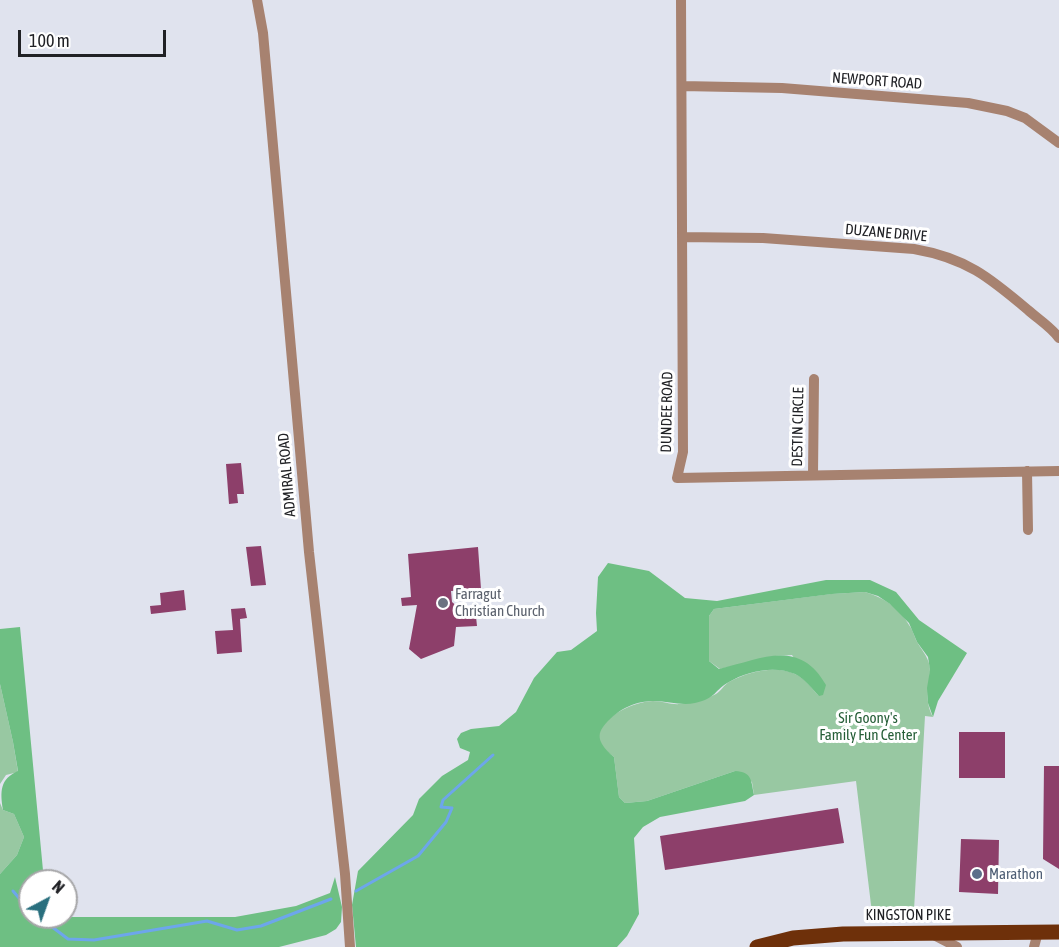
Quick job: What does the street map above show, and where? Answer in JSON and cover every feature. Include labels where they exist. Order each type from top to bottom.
[{"type":"main road","name":"KINGSTON PIKE","points":[[757,947],[793,938],[843,934],[932,934],[1036,940],[1059,932]]},
{"type":"street","name":"ADMIRAL ROAD","points":[[256,0],[263,33],[309,552],[344,862],[350,947]]},
{"type":"street","name":"DUNDEE ROAD","points":[[681,0],[683,452],[677,478],[1059,471]]},
{"type":"street","name":"NEWPORT ROAD","points":[[682,86],[782,88],[968,103],[1007,111],[1025,118],[1059,143]]},
{"type":"street","name":"DUZANE DRIVE","points":[[682,237],[763,238],[914,249],[937,253],[966,263],[991,279],[1059,338]]},
{"type":"street","name":"DESTIN CIRCLE","points":[[813,474],[814,379]]},
{"type":"street","points":[[1027,471],[1028,530]]},
{"type":"street","points":[[932,934],[957,947]]},
{"type":"green space","points":[[608,563],[649,571],[685,598],[717,601],[826,580],[870,580],[896,592],[919,620],[967,653],[938,701],[933,717],[928,703],[927,688],[930,670],[928,657],[917,642],[909,623],[890,604],[878,596],[865,592],[832,594],[714,609],[709,616],[709,661],[719,669],[765,657],[792,657],[804,661],[815,670],[826,685],[823,695],[819,696],[795,674],[779,670],[761,670],[736,678],[707,699],[695,703],[646,701],[632,705],[613,716],[603,727],[600,740],[614,757],[619,797],[625,803],[647,801],[735,771],[748,775],[754,795],[745,801],[660,817],[643,827],[634,838],[639,914],[627,936],[617,947],[356,947],[352,905],[358,871],[413,815],[419,799],[442,776],[468,760],[470,752],[460,748],[457,739],[461,733],[471,729],[499,726],[516,712],[534,678],[557,652],[571,650],[597,631],[598,577]]},
{"type":"green space","name":"Sir Goony's Family Fun Center","points":[[865,592],[884,600],[901,613],[912,629],[930,667],[928,700],[933,717],[925,716],[914,910],[872,913],[856,781],[754,795],[752,782],[735,771],[647,801],[625,803],[619,797],[614,757],[603,748],[599,740],[599,732],[603,725],[618,712],[627,708],[646,702],[677,704],[704,699],[716,694],[729,682],[762,671],[779,670],[795,674],[819,696],[792,655],[775,656],[720,669],[709,661],[709,616],[714,609],[831,594]]},
{"type":"green space","points":[[20,627],[43,869],[18,869],[18,929],[78,929],[78,917],[235,917],[296,906],[330,893],[335,877],[342,907],[341,922],[336,929],[326,935],[279,947],[0,947],[0,874],[17,855],[24,837],[14,814],[3,810],[2,803],[5,782],[18,771],[0,684],[0,629]]},
{"type":"green space","points":[[0,684],[18,772],[6,775],[0,784]]},
{"type":"green space","points":[[0,803],[3,810],[14,814],[24,837],[17,855],[0,874]]},
{"type":"building","points":[[241,463],[244,494],[237,494],[238,503],[229,504],[226,464]]},
{"type":"building","points":[[261,546],[266,585],[251,586],[246,547]]},
{"type":"building","name":"Farragut Christian Church","points":[[478,547],[481,589],[451,591],[452,602],[459,608],[475,607],[477,626],[456,627],[454,646],[421,659],[409,649],[417,605],[402,606],[401,598],[411,597],[408,554]]},
{"type":"building","points":[[184,590],[186,610],[151,614],[150,606],[161,605],[160,593]]},
{"type":"building","points":[[245,608],[247,618],[240,619],[242,652],[217,654],[215,631],[233,630],[231,609]]},
{"type":"building","points":[[959,732],[1005,732],[1005,778],[959,778]]},
{"type":"building","points":[[1044,766],[1059,766],[1059,869],[1043,859]]},
{"type":"building","points":[[838,808],[844,843],[665,870],[660,836]]},
{"type":"building","points":[[961,839],[999,840],[998,894],[959,892]]},
{"type":"waterway","points":[[356,891],[418,856],[446,822],[452,808],[441,807],[443,800],[493,755]]},
{"type":"waterway","points":[[13,891],[18,897]]},
{"type":"waterway","points":[[55,929],[68,939],[94,940],[207,921],[237,930],[261,926],[331,899]]},
{"type":"place","name":"Farragut Christian Church","points":[[443,603]]},
{"type":"place","name":"Marathon","points":[[977,874]]}]
